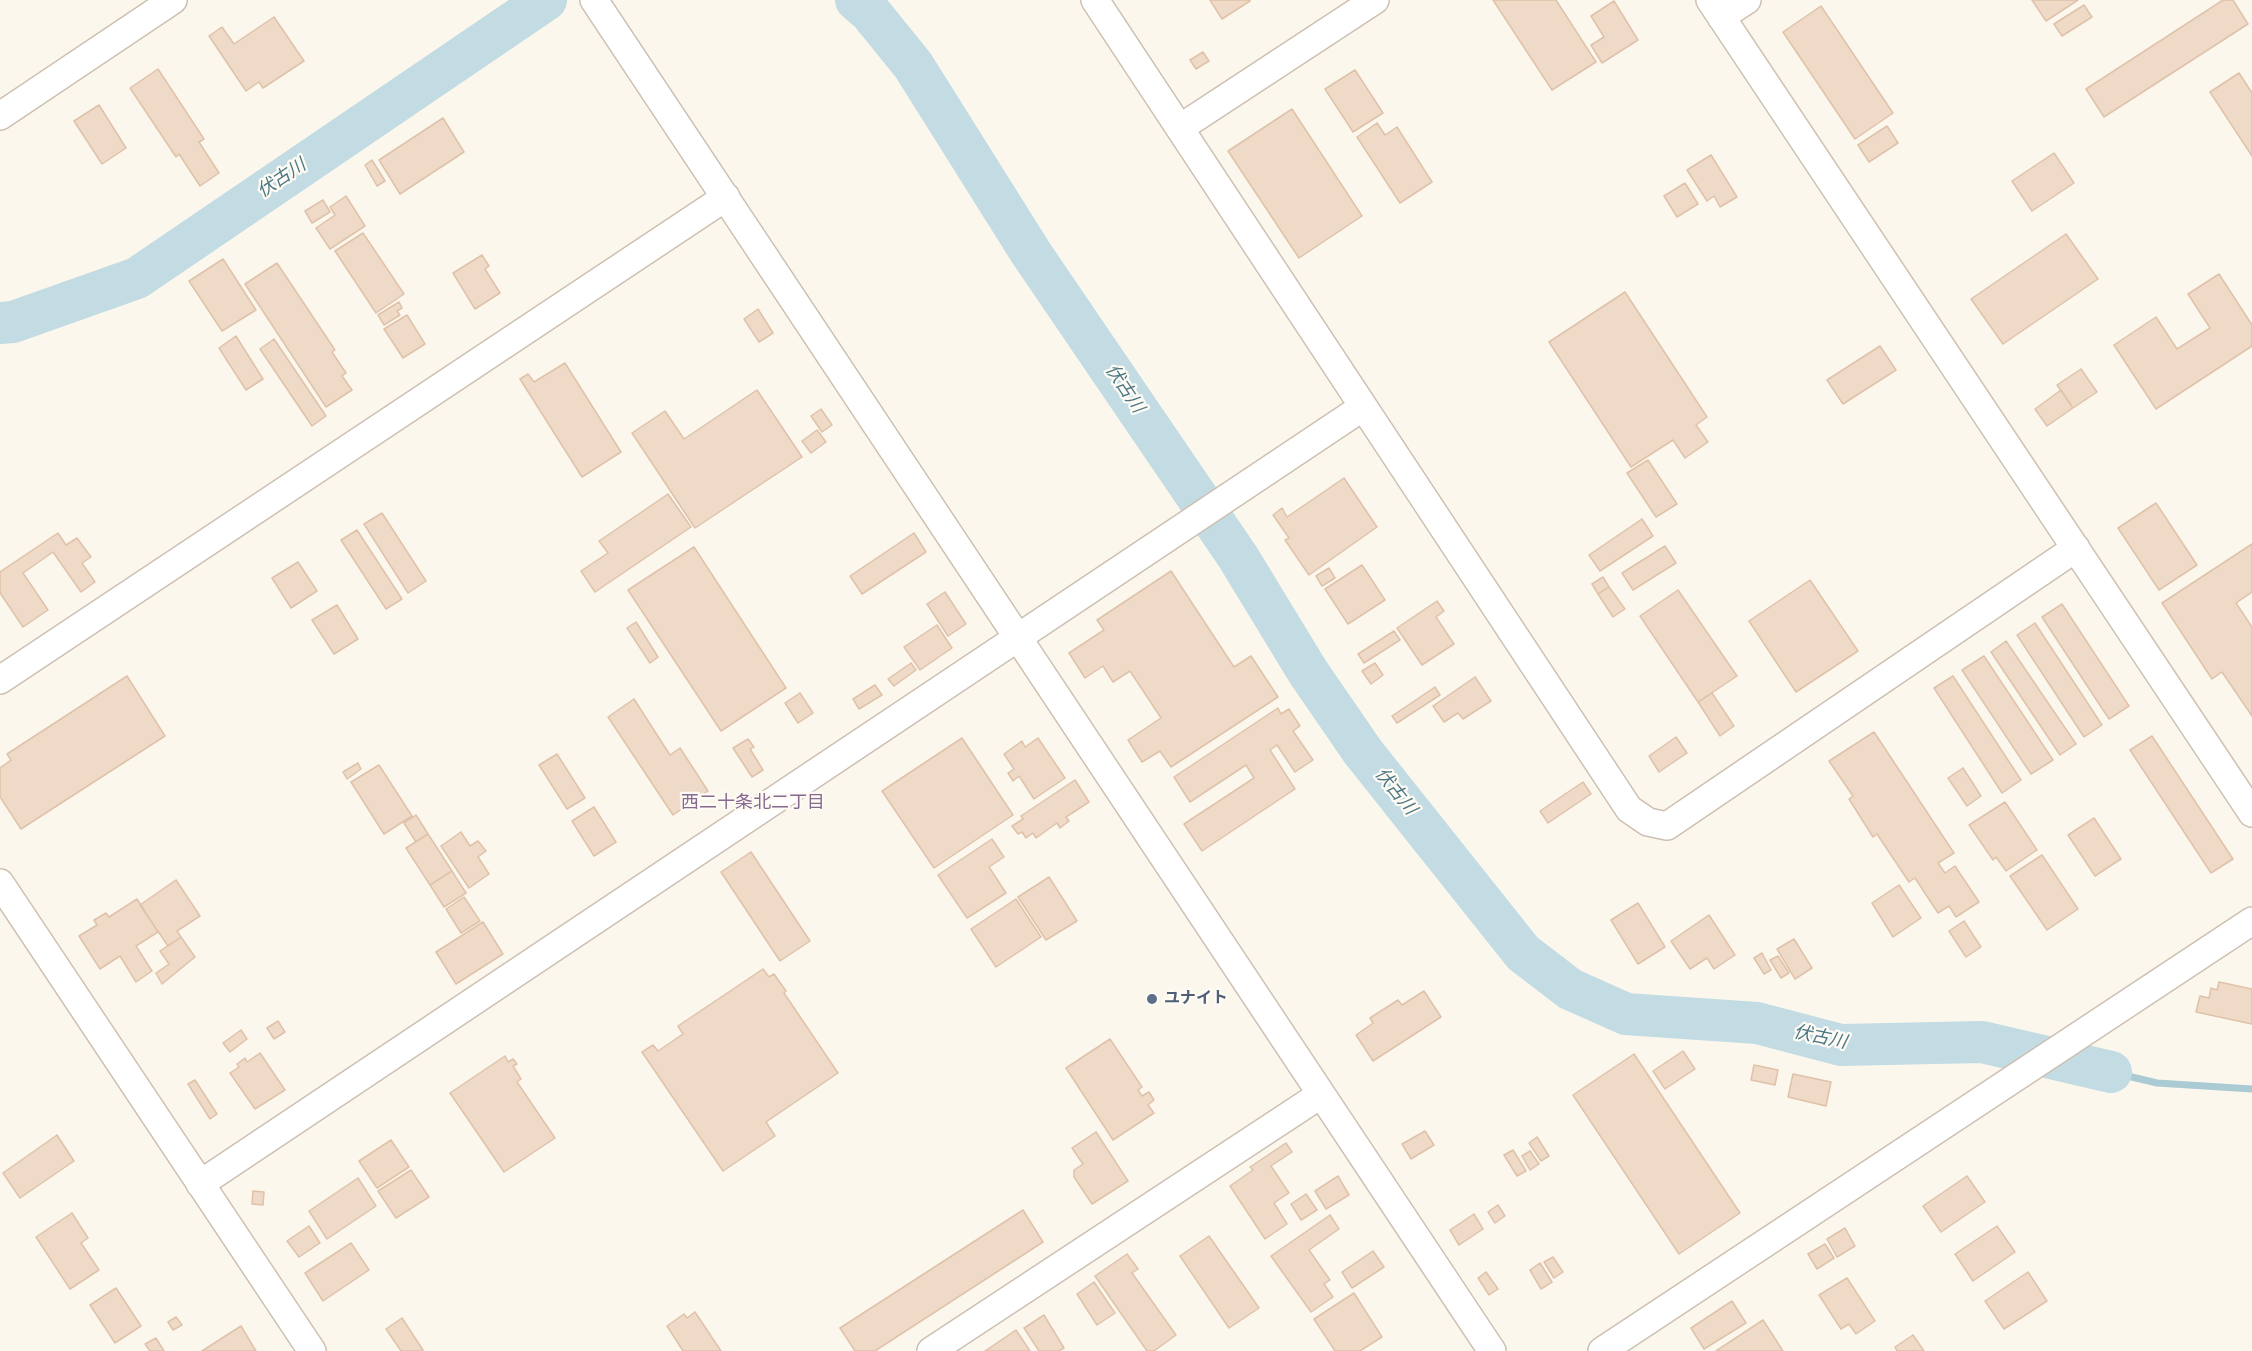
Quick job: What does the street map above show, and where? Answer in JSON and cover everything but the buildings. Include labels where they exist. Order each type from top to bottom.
[{"type":"street","points":[[0,116],[173,0]]},
{"type":"street","points":[[594,0],[1492,1351]]},
{"type":"street","points":[[1095,0],[1629,809],[1648,822],[1668,826],[2076,548]]},
{"type":"street","points":[[1180,128],[1375,0]]},
{"type":"street","points":[[1747,0],[1715,8],[2252,813]]},
{"type":"street","points":[[0,680],[726,197]]},
{"type":"street","points":[[200,1184],[1363,407]]},
{"type":"street","points":[[0,883],[312,1351]]},
{"type":"street","points":[[1602,1351],[2252,921]]},
{"type":"street","points":[[931,1351],[1320,1095]]},
{"type":"waterway","name":"伏古川","points":[[0,323],[13,322],[137,278],[546,0]]},
{"type":"waterway","name":"伏古川","points":[[856,0],[870,12],[913,65],[1031,253],[1238,557],[1308,672],[1363,752],[1523,953],[1570,989],[1626,1014],[1757,1023],[1841,1045],[1982,1042],[2111,1072]]},
{"type":"waterway","name":"伏古川","points":[[2111,1072],[2157,1083],[2252,1089]]},
{"type":"place","name":"ユナイト","points":[[1152,999]]},
{"type":"district","name":"西二十条北二丁目","points":[[753,803]]}]
